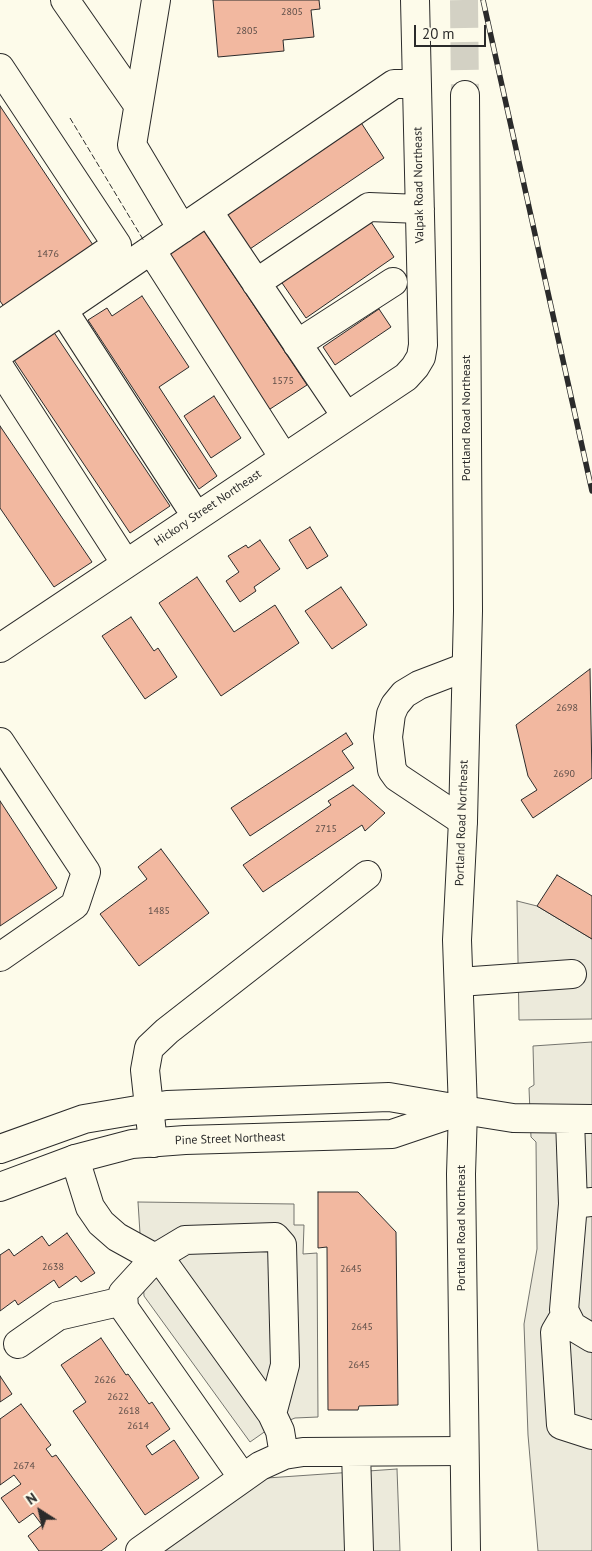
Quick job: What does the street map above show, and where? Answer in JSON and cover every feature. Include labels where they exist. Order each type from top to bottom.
[{"type":"main road","points":[[65,0],[138,105]]},
{"type":"main road","points":[[156,0],[132,145],[182,229]]},
{"type":"main road","name":"Valpak Road Northeast","points":[[415,0],[423,345],[422,357],[415,368]]},
{"type":"main road","points":[[0,68],[117,245],[0,325]]},
{"type":"main road","points":[[0,353],[394,84],[417,84]]},
{"type":"main road","name":"Portland Road Northeast","points":[[465,95],[468,601],[464,821],[457,940],[463,1110],[461,1174],[466,1551]]},
{"type":"main road","points":[[256,283],[369,207],[420,209]]},
{"type":"main road","points":[[208,211],[346,416]]},
{"type":"main road","points":[[151,250],[284,458]]},
{"type":"main road","points":[[297,344],[393,282]]},
{"type":"main road","points":[[63,310],[196,516]]},
{"type":"main road","points":[[0,368],[126,564]]},
{"type":"main road","name":"Hickory Street Northeast","points":[[0,648],[406,377],[415,368]]},
{"type":"main road","points":[[464,821],[397,777],[392,770],[388,737],[391,714],[395,705],[404,694],[415,687],[466,667]]},
{"type":"main road","points":[[0,742],[86,872],[75,905],[0,957]]},
{"type":"main road","points":[[153,1143],[145,1070],[149,1048],[167,1031],[367,875]]},
{"type":"main road","points":[[459,982],[572,974]]},
{"type":"main road","name":"Pine Street Northeast","points":[[0,1149],[84,1119],[148,1108],[213,1102],[389,1097],[513,1118],[581,1119]]},
{"type":"main road","name":"Pine Street Northeast","points":[[0,1187],[75,1159],[132,1144],[392,1134],[463,1110]]},
{"type":"main road","points":[[581,1119],[582,1203],[565,1315],[555,1332],[561,1425],[592,1435]]},
{"type":"main road","points":[[75,1159],[90,1207],[101,1223],[117,1237],[155,1258],[167,1268],[272,1414],[280,1431],[284,1455]]},
{"type":"main road","points":[[243,1478],[124,1308],[123,1293],[155,1258],[185,1240],[275,1237],[282,1245],[285,1365],[272,1414]]},
{"type":"main road","points":[[18,1344],[58,1316],[123,1302]]},
{"type":"main road","points":[[565,1315],[576,1329],[592,1338]]},
{"type":"main road","points":[[140,1551],[260,1466],[284,1455],[303,1452],[464,1451]]},
{"type":"main road","points":[[356,1452],[359,1551]]},
{"type":"shaded area","points":[[517,901],[537,906],[592,939],[592,1019],[519,1020]]},
{"type":"shaded area","points":[[592,1042],[592,1551],[538,1551],[528,1435],[524,1324],[537,1249],[536,1142],[531,1137],[529,1088],[534,1085],[533,1046]]},
{"type":"shaded area","points":[[138,1202],[294,1204],[294,1225],[304,1225],[303,1254],[317,1253],[318,1417],[295,1418],[270,1428],[250,1442],[144,1296]]},
{"type":"shaded area","points":[[397,1469],[400,1551],[162,1551],[267,1478]]},
{"type":"building","points":[[213,0],[319,0],[320,9],[311,10],[314,37],[283,40],[284,51],[218,57]]},
{"type":"building","points":[[0,106],[97,251],[7,311],[0,301]]},
{"type":"building","points":[[360,121],[384,158],[244,253],[219,216]]},
{"type":"building","points":[[369,219],[394,257],[306,318],[280,280]]},
{"type":"building","points":[[202,228],[307,385],[267,411],[162,255]]},
{"type":"building","points":[[142,296],[189,367],[159,387],[217,476],[199,489],[88,320],[107,308],[112,316]]},
{"type":"building","points":[[379,309],[391,327],[335,365],[323,347]]},
{"type":"building","points":[[53,331],[170,506],[130,533],[12,357]]},
{"type":"building","points":[[214,396],[241,438],[211,458],[184,416]]},
{"type":"building","points":[[0,426],[92,562],[54,587],[0,508]]},
{"type":"building","points":[[310,527],[328,556],[307,569],[289,540]]},
{"type":"building","points":[[260,540],[280,569],[254,587],[256,591],[240,602],[226,581],[239,572],[228,556],[246,545],[248,548]]},
{"type":"building","points":[[197,577],[234,632],[275,605],[299,643],[221,696],[159,603]]},
{"type":"building","points":[[341,587],[367,625],[332,649],[305,611]]},
{"type":"building","points":[[131,617],[154,651],[158,648],[177,677],[145,699],[102,636]]},
{"type":"building","points":[[590,669],[592,778],[533,818],[521,800],[537,790],[528,776],[516,725]]},
{"type":"building","points":[[346,733],[353,744],[342,751],[354,768],[250,836],[231,808]]},
{"type":"building","points":[[353,785],[385,813],[365,831],[362,825],[263,892],[243,865],[331,805],[328,801]]},
{"type":"building","points":[[0,801],[57,888],[0,926]]},
{"type":"building","points":[[161,849],[209,913],[139,966],[100,914],[147,879],[138,867]]},
{"type":"building","points":[[557,875],[592,896],[592,939],[537,906]]},
{"type":"building","points":[[318,1192],[358,1192],[396,1232],[398,1405],[359,1406],[358,1410],[328,1410],[327,1247],[318,1248]]},
{"type":"building","points":[[67,1233],[95,1273],[81,1282],[76,1276],[59,1288],[54,1280],[18,1305],[15,1300],[0,1311],[0,1255],[9,1249],[14,1256],[42,1236],[49,1246]]},
{"type":"building","points":[[101,1338],[126,1375],[128,1374],[149,1404],[152,1402],[170,1429],[146,1446],[152,1455],[174,1440],[199,1478],[145,1515],[73,1411],[86,1402],[61,1365]]},
{"type":"building","points":[[0,1376],[12,1394],[0,1402]]},
{"type":"building","points":[[21,1404],[51,1445],[46,1449],[52,1457],[56,1455],[117,1539],[101,1551],[39,1551],[28,1536],[42,1525],[33,1513],[19,1523],[1,1498],[21,1484],[14,1475],[0,1485],[0,1419]]},
{"type":"tunnel","points":[[464,0],[465,95]]},
{"type":"railway","points":[[483,0],[592,491]]},
{"type":"fence","points":[[70,118],[144,241]]}]
